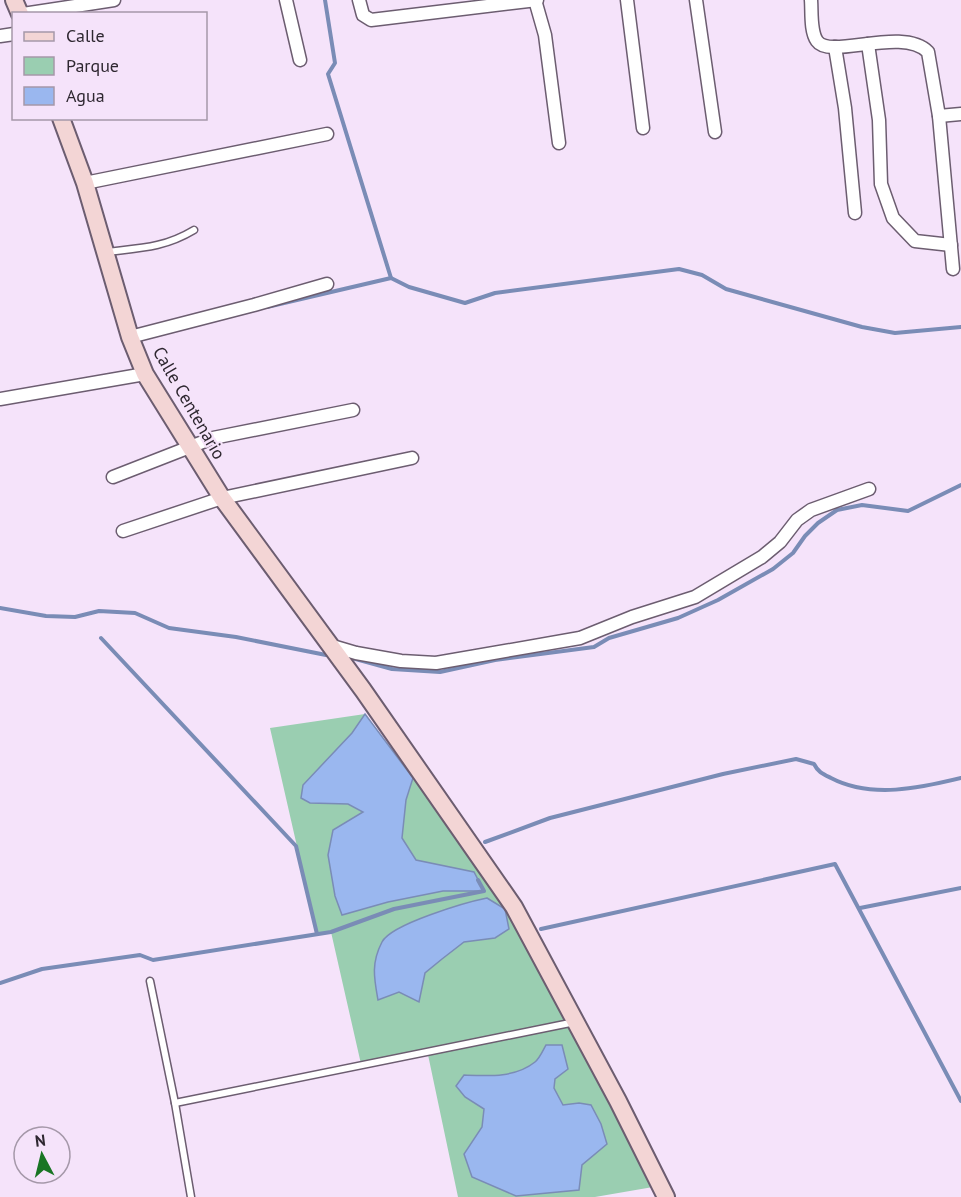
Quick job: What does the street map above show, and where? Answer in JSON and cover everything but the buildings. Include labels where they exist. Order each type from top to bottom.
[{"type":"street","points":[[35,12],[114,0]]},
{"type":"street","points":[[286,0],[300,60]]},
{"type":"street","points":[[359,0],[363,15],[371,20],[536,0],[545,35],[559,143]]},
{"type":"street","points":[[627,0],[644,128]]},
{"type":"street","points":[[696,0],[715,132]]},
{"type":"street","points":[[811,0],[814,31],[817,42],[821,45],[835,47],[910,41],[928,52],[939,116],[953,269]]},
{"type":"street","points":[[868,44],[879,120],[881,184],[893,218],[915,241],[951,245]]},
{"type":"street","points":[[835,47],[845,108],[855,213]]},
{"type":"street","points":[[939,116],[961,114]]},
{"type":"street","name":"Calle Centenario","points":[[62,120],[85,183],[130,337],[146,374],[222,498],[426,779],[514,907],[666,1197]]},
{"type":"street","points":[[85,183],[327,134]]},
{"type":"street","points":[[130,337],[327,284]]},
{"type":"street","points":[[0,399],[146,374]]},
{"type":"street","points":[[113,477],[213,438],[353,410]]},
{"type":"street","points":[[123,531],[222,498],[412,458]]},
{"type":"street","points":[[329,645],[356,653],[401,661],[436,663],[580,638],[632,617],[695,597],[762,557],[780,542],[797,520],[811,510],[869,489]]},
{"type":"lane","points":[[105,253],[163,245],[177,241],[194,230]]},
{"type":"lane","points":[[150,981],[175,1103],[191,1197]]},
{"type":"lane","points":[[175,1103],[575,1022]]},
{"type":"green space","points":[[365,714],[493,886],[653,1187],[595,1197],[458,1197],[427,1050],[361,1064],[331,932],[317,934],[270,728]]},
{"type":"water","points":[[365,714],[413,778],[406,800],[402,838],[416,860],[474,872],[484,891],[443,891],[388,902],[342,915],[335,896],[328,855],[333,830],[363,812],[348,804],[310,803],[301,798],[303,785],[352,733]]},
{"type":"water","points":[[487,898],[505,909],[509,929],[495,938],[464,942],[442,959],[425,973],[419,1002],[399,992],[378,1000],[375,978],[376,957],[382,942],[388,935],[430,915]]},
{"type":"water","points":[[546,1045],[562,1045],[568,1069],[555,1079],[554,1088],[563,1105],[579,1103],[591,1105],[601,1124],[607,1144],[582,1165],[579,1190],[516,1196],[472,1177],[464,1154],[482,1127],[484,1109],[465,1097],[456,1086],[464,1075],[501,1075],[519,1071],[537,1060]]},
{"type":"waterway","points":[[325,0],[335,63],[328,74],[391,278]]},
{"type":"waterway","points":[[267,307],[391,278],[409,287],[465,303],[495,293],[679,269],[702,275],[726,289],[862,327],[895,333],[961,327]]},
{"type":"waterway","points":[[352,658],[392,669],[440,672],[495,660],[594,647],[609,638],[678,618],[718,600],[773,569],[793,553],[818,523],[837,510],[862,505],[908,511],[961,485]]},
{"type":"waterway","points":[[0,608],[46,616],[75,617],[99,611],[135,613],[169,628],[236,637],[326,655]]},
{"type":"waterway","points":[[101,638],[296,846],[317,934]]},
{"type":"waterway","points":[[485,842],[550,818],[723,774],[796,759],[814,764],[823,774],[846,784],[879,790],[912,788],[961,778]]},
{"type":"waterway","points":[[541,929],[835,864],[961,1101]]},
{"type":"waterway","points":[[0,983],[42,969],[140,955],[153,960],[331,932],[394,909],[484,891],[478,880]]},
{"type":"waterway","points":[[860,908],[961,888]]}]
